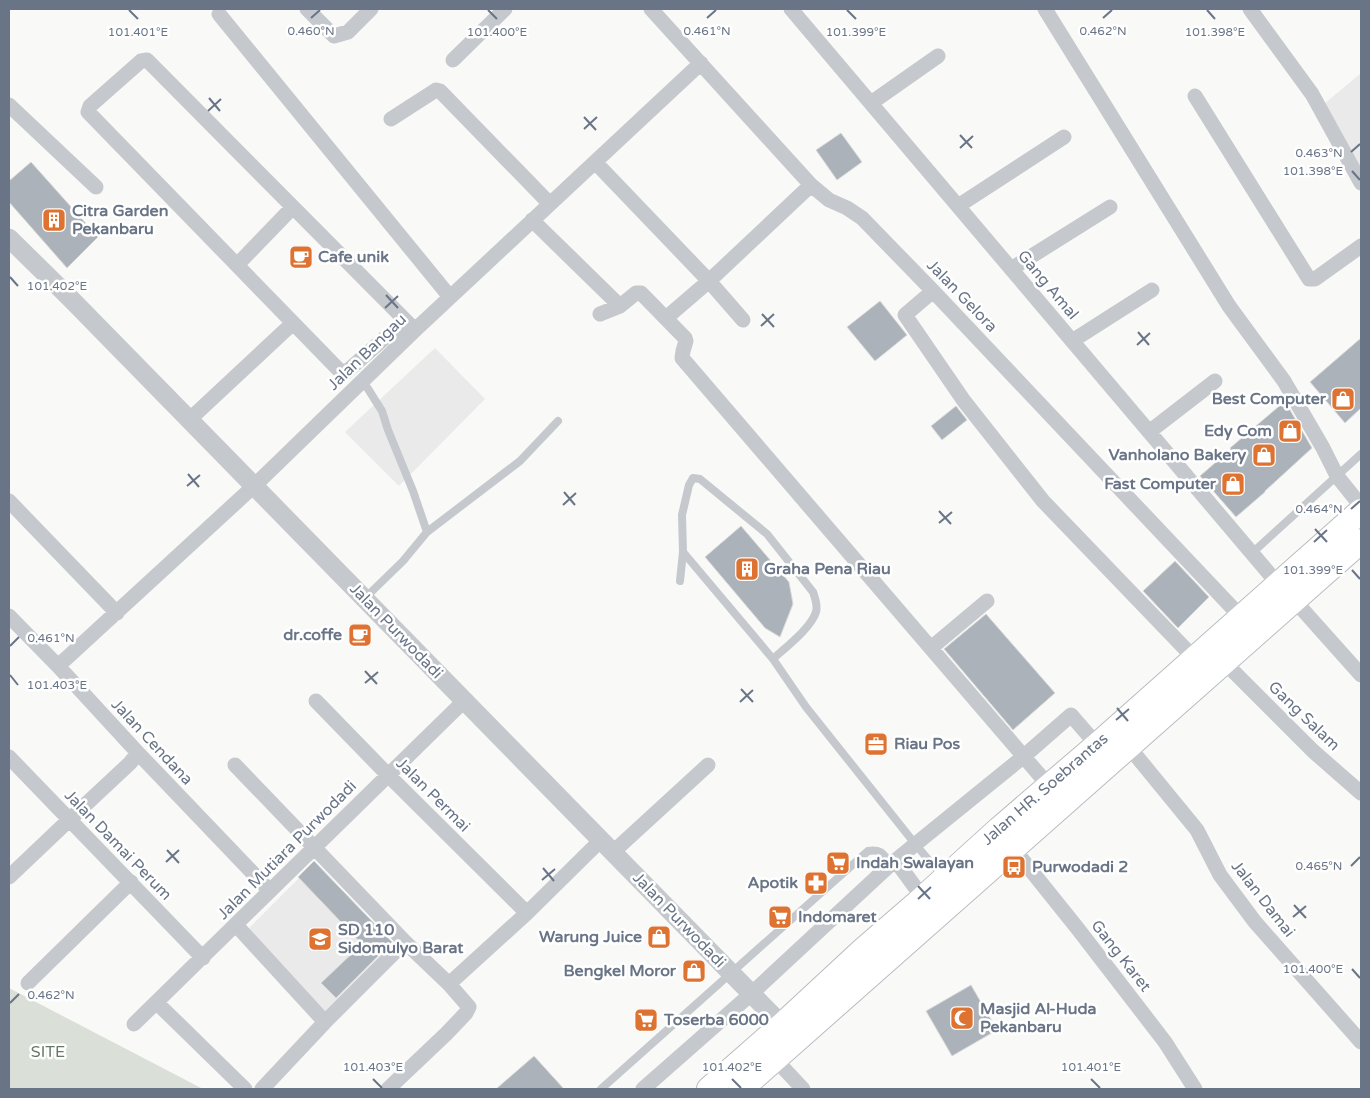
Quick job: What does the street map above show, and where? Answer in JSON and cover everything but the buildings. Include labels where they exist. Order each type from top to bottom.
[{"type":"main road","name":"Jalan HR. Soebrantas","points":[[740,1089],[1224,662],[1361,511]]},
{"type":"main road","name":"Jalan HR. Soebrantas","points":[[709,1089],[999,829],[1241,617],[1286,592],[1361,541]]},
{"type":"street","points":[[307,9],[334,36],[348,32],[371,9]]},
{"type":"street","points":[[453,60],[504,9]]},
{"type":"street","name":"Jalan Gelora","points":[[651,9],[811,185],[829,200],[847,208],[862,218],[1241,617]]},
{"type":"street","name":"Gang Amal","points":[[791,9],[1252,553],[1361,675]]},
{"type":"street","points":[[1045,9],[1229,306],[1284,381],[1337,476],[1361,506]]},
{"type":"street","points":[[1250,9],[1312,94],[1361,183]]},
{"type":"street","points":[[218,14],[450,297]]},
{"type":"street","points":[[871,103],[938,56]]},
{"type":"street","points":[[147,60],[293,207],[410,325],[346,373],[338,369],[88,112],[90,106],[141,61],[147,60]]},
{"type":"street","name":"Jalan Bangau","points":[[58,666],[254,486],[363,381],[410,325],[450,297],[701,63]]},
{"type":"street","points":[[391,119],[436,90],[440,91],[550,204]]},
{"type":"street","points":[[1195,96],[1309,279],[1315,279],[1361,246]]},
{"type":"street","points":[[9,105],[96,187]]},
{"type":"street","points":[[958,206],[1064,137]]},
{"type":"street","points":[[595,162],[743,320]]},
{"type":"street","points":[[666,318],[811,185]]},
{"type":"street","points":[[237,265],[293,207]]},
{"type":"street","points":[[1011,269],[1110,207]]},
{"type":"street","points":[[532,220],[620,306]]},
{"type":"street","name":"Jalan Purwodadi","points":[[9,238],[782,1025]]},
{"type":"street","points":[[1072,341],[1152,290]]},
{"type":"street","points":[[932,291],[905,315],[964,400],[1043,501],[1194,658]]},
{"type":"street","points":[[600,314],[620,306],[636,293],[641,293],[666,318],[686,341],[682,358],[1049,786]]},
{"type":"street","points":[[189,420],[293,323]]},
{"type":"street","points":[[1149,432],[1215,381]]},
{"type":"street","points":[[9,501],[117,613]]},
{"type":"street","points":[[931,648],[987,600]]},
{"type":"street","name":"Jalan Cendana","points":[[9,616],[270,891]]},
{"type":"street","name":"Gang Salam","points":[[1224,662],[1313,751],[1361,793]]},
{"type":"street","name":"Jalan Permai","points":[[316,701],[528,913]]},
{"type":"street","name":"Jalan Mutiara Purwodadi","points":[[134,1024],[464,701]]},
{"type":"street","points":[[643,1089],[751,994],[894,863],[1024,757],[1071,715],[1097,745]]},
{"type":"street","name":"Jalan Damai","points":[[1129,746],[1197,830],[1220,875],[1254,922],[1361,1042]]},
{"type":"street","points":[[9,877],[138,754]]},
{"type":"street","name":"Jalan Damai Perum","points":[[9,757],[203,958]]},
{"type":"street","points":[[235,765],[405,942],[448,984],[468,1007],[466,1013],[446,1034],[388,1089]]},
{"type":"street","points":[[448,984],[606,846],[708,765]]},
{"type":"street","name":"Gang Karet","points":[[1013,848],[1165,1042],[1195,1089]]},
{"type":"street","points":[[894,863],[923,898]]},
{"type":"street","points":[[28,984],[131,882]]},
{"type":"street","points":[[236,925],[326,1022]]},
{"type":"street","points":[[262,1089],[405,942]]},
{"type":"street","points":[[157,1003],[245,1089]]},
{"type":"street","points":[[775,1059],[803,1089]]},
{"type":"lane","points":[[363,381],[382,411],[427,532]]},
{"type":"lane","points":[[364,599],[403,561],[427,532],[520,461],[558,421]]},
{"type":"lane","points":[[1252,553],[1361,454]]},
{"type":"lane","points":[[680,581],[683,552],[682,515],[689,485],[693,478],[700,479],[767,534],[813,592],[816,612],[806,629],[773,659]]},
{"type":"lane","points":[[683,552],[773,659],[806,707],[944,879]]},
{"type":"lane","points":[[601,1089],[868,851],[876,850],[881,852],[894,863]]},
{"type":"shaded area","points":[[1361,73],[1361,172],[1324,104]]},
{"type":"shaded area","points":[[435,348],[485,399],[399,486],[345,432]]},
{"type":"shaded area","name":"SD 110 Sidomulyo Barat","points":[[314,863],[395,945],[326,1014],[245,932]]},
{"type":"green space","name":"SITE","points":[[9,988],[203,1089],[9,1089]]},
{"type":"place","name":"Citra Garden Pekanbaru","points":[[54,220]]},
{"type":"place","name":"Cafe unik","points":[[301,257]]},
{"type":"place","name":"Best Computer","points":[[1343,399]]},
{"type":"place","name":"Edy Com","points":[[1290,431]]},
{"type":"place","name":"Vanholano Bakery","points":[[1264,455]]},
{"type":"place","name":"Fast Computer","points":[[1233,484]]},
{"type":"place","name":"Graha Pena Riau","points":[[747,569]]},
{"type":"place","name":"dr.coffe","points":[[360,635]]},
{"type":"place","name":"Riau Pos","points":[[876,744]]},
{"type":"place","name":"Indah Swalayan","points":[[838,863]]},
{"type":"place","name":"Purwodadi 2","points":[[1014,867]]},
{"type":"place","name":"Apotik","points":[[816,883]]},
{"type":"place","name":"Indomaret","points":[[780,917]]},
{"type":"place","name":"Warung Juice","points":[[659,937]]},
{"type":"place","name":"SD 110 Sidomulyo Barat","points":[[320,939]]},
{"type":"place","name":"Bengkel Moror","points":[[694,971]]},
{"type":"place","name":"Masjid Al-Huda Pekanbaru","points":[[962,1018]]},
{"type":"place","name":"Toserba 6000","points":[[646,1020]]}]
